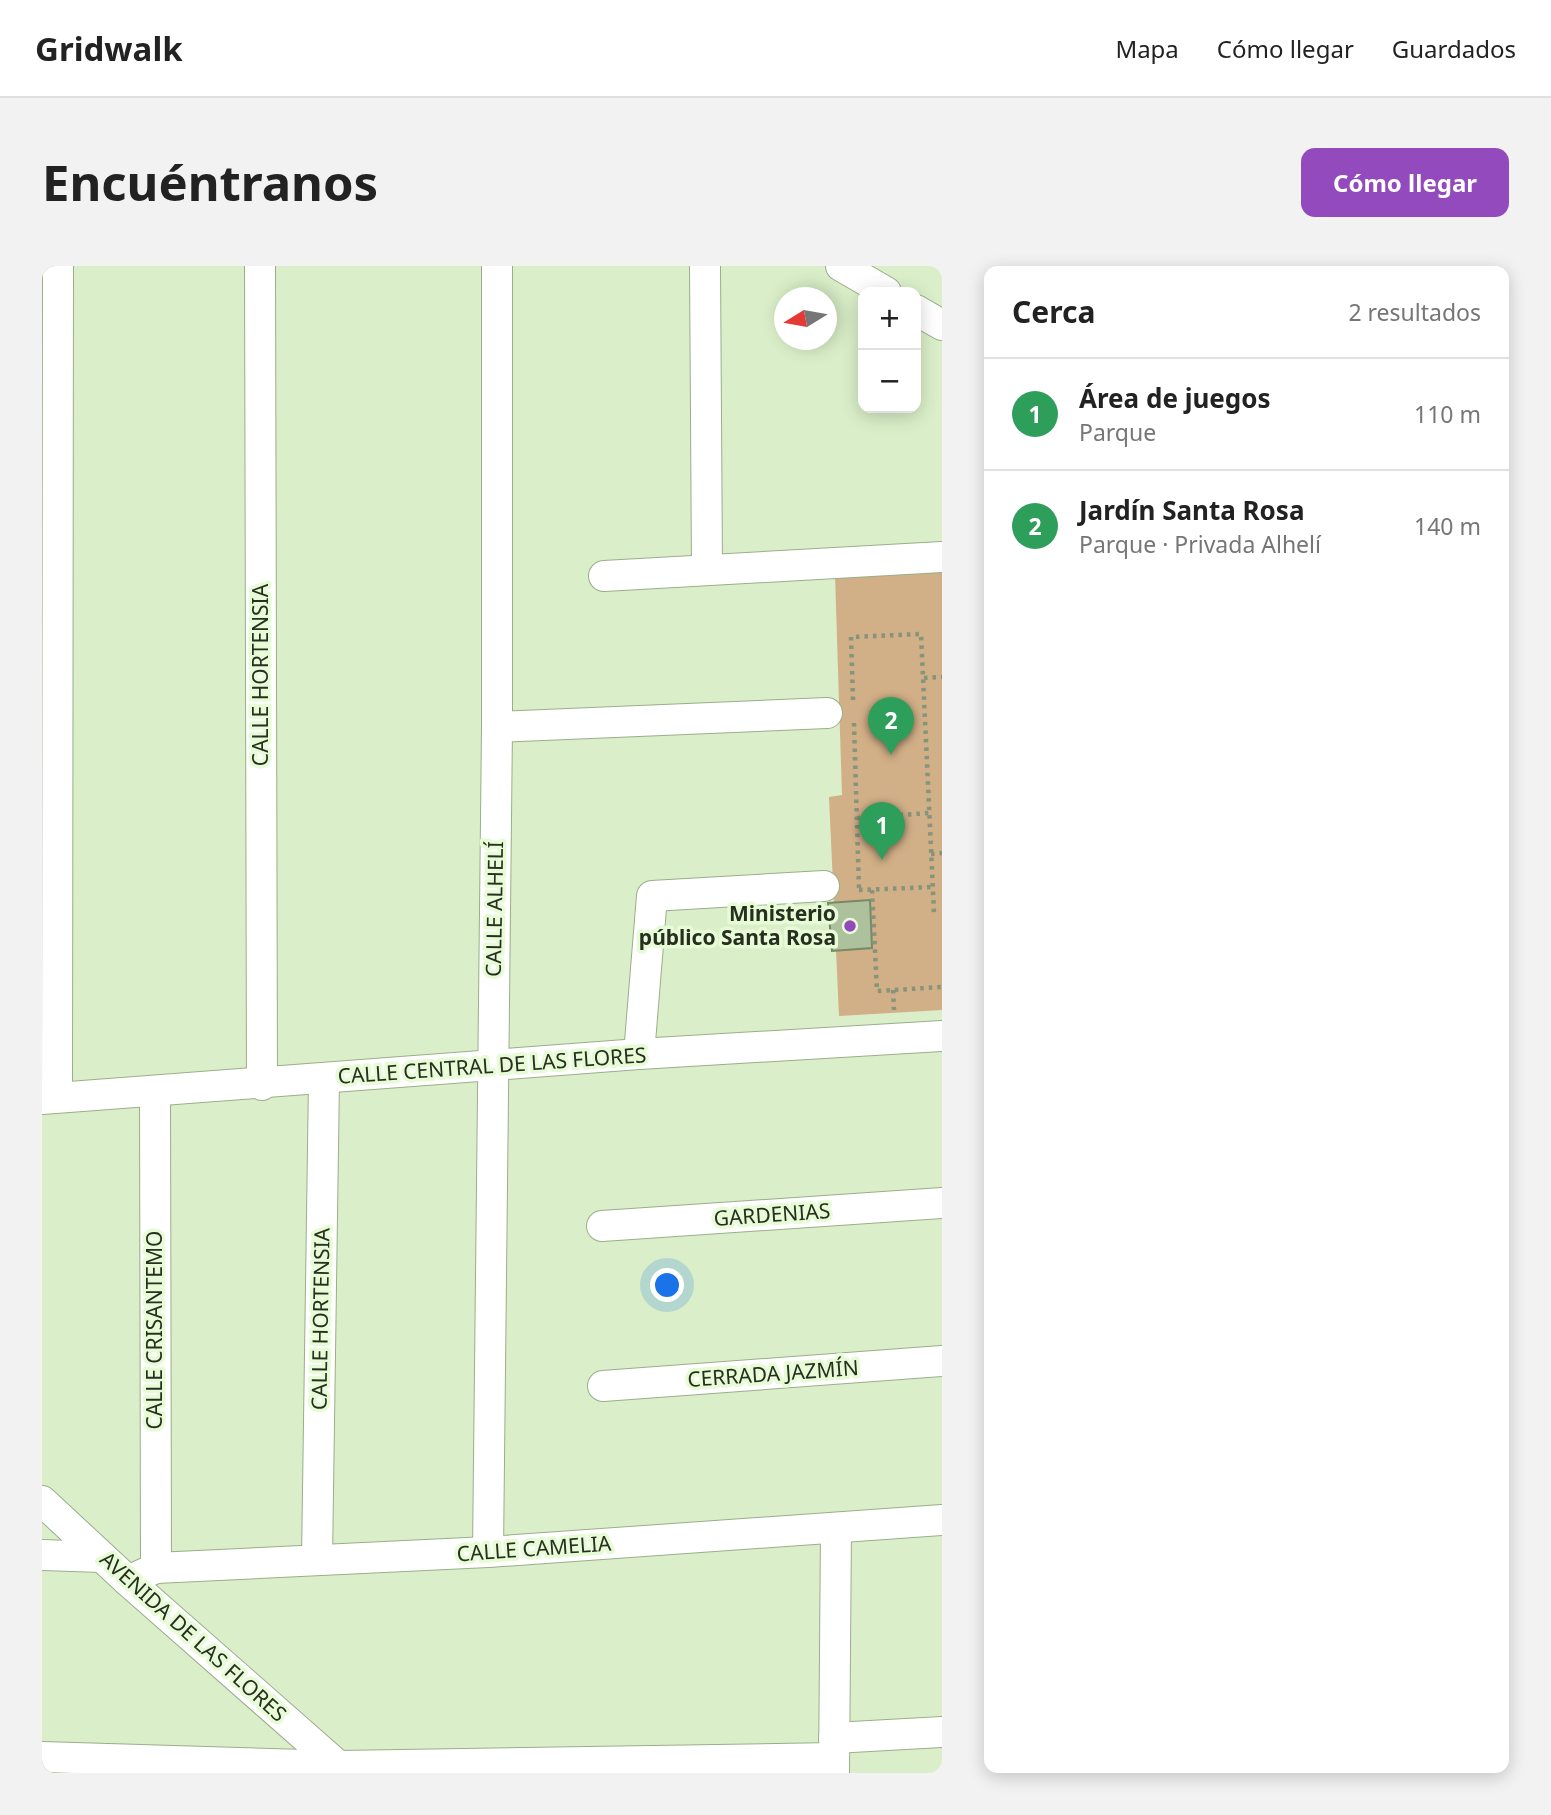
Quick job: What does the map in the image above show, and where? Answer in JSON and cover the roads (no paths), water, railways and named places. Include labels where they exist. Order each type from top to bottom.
[{"type":"street","points":[[49,1098],[58,266]]},
{"type":"street","name":"CALLE HORTENSIA","points":[[260,266],[262,1084]]},
{"type":"street","name":"CALLE ALHELÍ","points":[[488,1552],[497,727],[497,266]]},
{"type":"street","points":[[705,266],[707,569]]},
{"type":"street","points":[[841,266],[877,287]]},
{"type":"street","points":[[921,313],[942,326]]},
{"type":"street","points":[[604,576],[942,557]]},
{"type":"street","points":[[497,727],[827,713]]},
{"type":"street","points":[[639,1054],[652,896],[824,886]]},
{"type":"street","name":"CALLE CENTRAL DE LAS FLORES","points":[[49,1098],[639,1054],[942,1036]]},
{"type":"street","name":"CALLE HORTENSIA","points":[[317,1560],[324,1079]]},
{"type":"street","name":"CALLE CRISANTEMO","points":[[155,1091],[156,1568]]},
{"type":"street","name":"GARDENIAS","points":[[601,1226],[942,1203]]},
{"type":"street","name":"CERRADA JAZMÍN","points":[[603,1386],[942,1362]]},
{"type":"street","name":"AVENIDA DE LAS FLORES","points":[[42,1501],[128,1581],[342,1770]]},
{"type":"street","name":"CALLE CAMELIA","points":[[128,1581],[156,1568],[488,1552],[942,1520]]},
{"type":"street","points":[[834,1756],[836,1528]]},
{"type":"street","points":[[42,1555],[102,1557]]},
{"type":"street","points":[[42,1757],[342,1770],[834,1756],[942,1732]]},
{"type":"place","name":"Jardín Santa Rosa","points":[[891,755]]},
{"type":"place","name":"Área de juegos","points":[[882,860]]},
{"type":"place","name":"Ministerio público Santa Rosa","points":[[850,926]]}]
